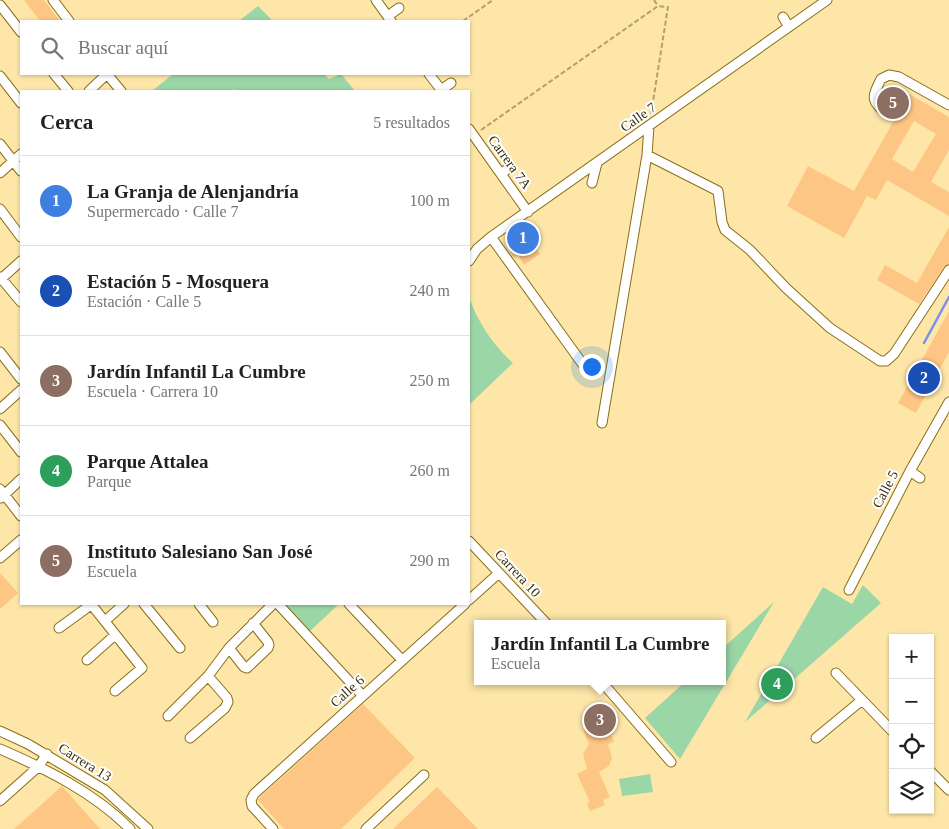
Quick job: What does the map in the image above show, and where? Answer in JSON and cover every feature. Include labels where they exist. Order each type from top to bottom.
[{"type":"street","points":[[53,0],[68,20]]},
{"type":"street","points":[[376,0],[389,19],[399,8]]},
{"type":"street","name":"Calle 7","points":[[470,260],[477,249],[491,237],[827,0]]},
{"type":"street","points":[[0,5],[20,31]]},
{"type":"street","points":[[783,17],[789,27]]},
{"type":"street","points":[[55,75],[67,90]]},
{"type":"street","points":[[90,90],[106,75]]},
{"type":"street","points":[[108,75],[120,90]]},
{"type":"street","points":[[430,75],[440,90]]},
{"type":"street","points":[[888,114],[873,100],[874,92],[881,79],[890,75],[899,77],[949,105]]},
{"type":"street","points":[[0,76],[20,102]]},
{"type":"street","points":[[442,90],[451,83]]},
{"type":"street","points":[[602,423],[647,155],[649,126]]},
{"type":"street","name":"Carrera 7A","points":[[471,133],[528,212]]},
{"type":"street","points":[[0,144],[20,170]]},
{"type":"street","points":[[0,173],[20,155]]},
{"type":"street","points":[[647,155],[718,191],[722,222],[726,230],[750,250],[786,288],[830,328],[880,362],[886,361],[894,354],[949,270]]},
{"type":"street","points":[[592,184],[597,163]]},
{"type":"street","points":[[501,174],[510,167]]},
{"type":"street","points":[[0,209],[20,236]]},
{"type":"street","points":[[491,237],[584,366]]},
{"type":"street","points":[[20,262],[0,279],[20,301]]},
{"type":"street","points":[[0,352],[20,378]]},
{"type":"street","points":[[0,409],[20,391]]},
{"type":"street","name":"Calle 5","points":[[849,590],[910,471],[949,402]]},
{"type":"street","points":[[0,425],[20,451]]},
{"type":"street","points":[[910,471],[920,478]]},
{"type":"street","points":[[20,481],[2,494],[20,515]]},
{"type":"street","points":[[0,558],[20,541]]},
{"type":"street","name":"Carrera 10","points":[[470,542],[543,620]]},
{"type":"street","points":[[470,599],[499,572]]},
{"type":"street","points":[[58,628],[90,605]]},
{"type":"street","points":[[92,605],[142,668],[115,691]]},
{"type":"street","points":[[105,621],[123,605]]},
{"type":"street","points":[[145,605],[180,648]]},
{"type":"street","points":[[200,605],[213,622]]},
{"type":"street","points":[[168,716],[208,676],[229,648],[272,605]]},
{"type":"street","points":[[279,605],[362,695]]},
{"type":"street","points":[[350,605],[402,660]]},
{"type":"street","name":"Calle 6","points":[[273,829],[252,806],[250,800],[254,794],[464,605]]},
{"type":"street","points":[[229,648],[244,667],[247,668],[268,648],[268,642],[253,623]]},
{"type":"street","points":[[87,660],[116,635]]},
{"type":"street","points":[[836,673],[889,728]]},
{"type":"street","points":[[190,738],[225,708],[228,702],[208,676]]},
{"type":"street","points":[[604,685],[671,762]]},
{"type":"street","points":[[816,738],[862,700]]},
{"type":"street","name":"Carrera 13","points":[[0,732],[47,754],[105,790],[148,829]]},
{"type":"street","name":"Carrera 13","points":[[0,749],[38,767],[99,802],[130,829]]},
{"type":"street","points":[[0,801],[38,767],[47,754]]},
{"type":"street","points":[[366,829],[424,775]]},
{"type":"street","points":[[934,775],[949,790]]},
{"type":"path","points":[[464,20],[493,0]]},
{"type":"path","points":[[654,0],[658,6]]},
{"type":"path","points":[[471,133],[658,6],[668,7],[649,126]]},
{"type":"green space","points":[[258,6],[272,20],[240,20]]},
{"type":"green space","points":[[172,75],[325,75],[329,79],[342,75],[354,90],[234,89],[153,90]]},
{"type":"green space","points":[[470,299],[486,332],[513,363],[470,404]]},
{"type":"green space","points":[[863,585],[881,603],[745,722],[823,587],[852,604]]},
{"type":"green space","points":[[774,602],[726,682],[726,645]]},
{"type":"green space","points":[[284,605],[338,605],[309,632]]},
{"type":"green space","points":[[682,685],[724,685],[680,759],[645,718]]},
{"type":"green space","points":[[650,774],[653,792],[622,796],[619,779]]},
{"type":"building","points":[[24,0],[44,0],[59,20],[39,20]]},
{"type":"building","points":[[909,94],[949,117],[949,150],[931,182],[949,192],[949,216],[887,180],[876,200],[867,196],[844,238],[787,206],[808,166],[854,191]],"holes":[[[914,121],[936,134],[913,172],[892,159]]]},
{"type":"building","points":[[949,227],[949,264],[944,267],[919,304],[877,280],[885,265],[917,283]]},
{"type":"building","points":[[526,233],[540,254],[524,265],[518,255],[514,258],[506,246]]},
{"type":"building","points":[[949,311],[949,352],[916,413],[898,403]]},
{"type":"building","points":[[0,573],[18,593],[0,609]]},
{"type":"building","points":[[363,704],[415,758],[341,829],[284,829],[258,800],[259,798]]},
{"type":"building","points":[[609,720],[614,742],[608,744],[612,758],[609,766],[599,772],[610,797],[603,800],[605,805],[590,811],[587,803],[590,802],[577,774],[587,769],[583,754],[589,744],[583,729]]},
{"type":"building","points":[[62,786],[100,829],[14,829]]},
{"type":"building","points":[[437,787],[478,829],[393,829]]},
{"type":"waterway","points":[[924,343],[949,297]]},
{"type":"place","name":"Instituto Salesiano San José","points":[[893,103]]},
{"type":"place","name":"La Granja de Alenjandría","points":[[523,238]]},
{"type":"place","name":"Estación 5 - Mosquera","points":[[924,378]]},
{"type":"place","name":"Parque Attalea","points":[[777,684]]},
{"type":"place","name":"Jardín Infantil La Cumbre","points":[[600,720]]}]
